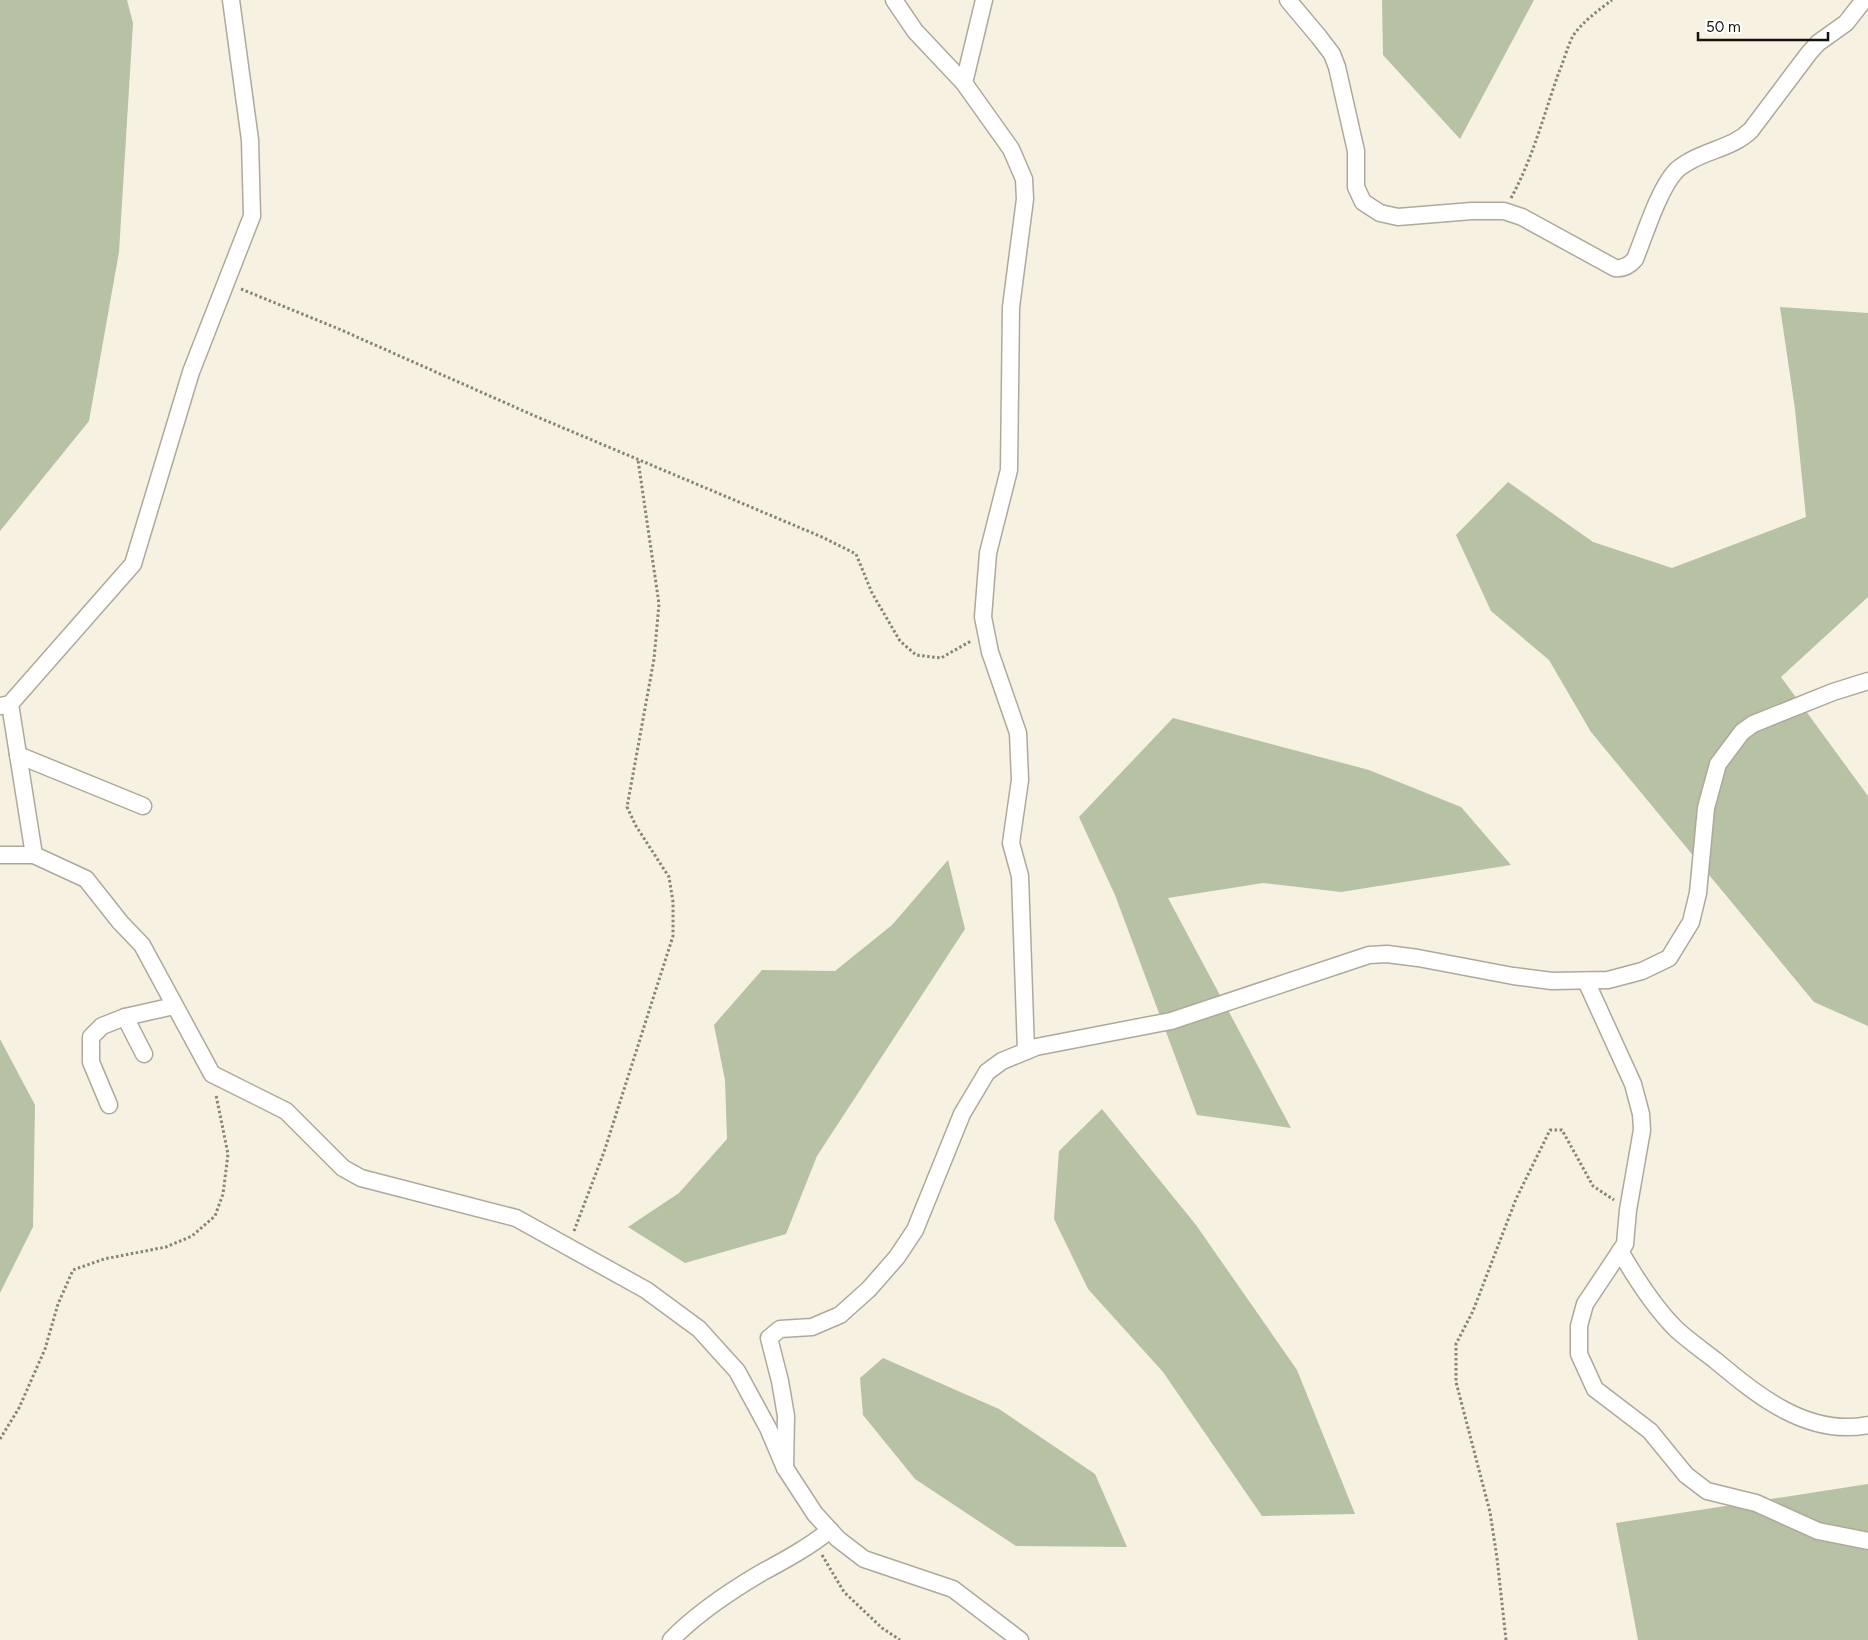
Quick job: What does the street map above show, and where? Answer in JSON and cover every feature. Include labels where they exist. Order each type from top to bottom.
[{"type":"street","points":[[34,855],[18,755],[5,705],[132,564],[191,372],[252,216],[250,140],[231,0]]},
{"type":"street","points":[[894,0],[915,31],[964,83],[1011,149],[1024,179],[1025,199],[1011,307],[1009,470],[988,553],[983,617],[990,652],[1018,733],[1020,780],[1011,843],[1020,876],[1026,1051]]},
{"type":"street","points":[[964,83],[984,0]]},
{"type":"street","points":[[1288,0],[1332,54],[1337,67],[1356,151],[1356,187],[1363,202],[1380,213],[1398,217],[1472,211],[1504,211],[1522,217],[1615,268],[1626,266],[1635,259],[1667,182],[1676,171],[1692,160],[1744,138],[1808,53],[1818,43],[1846,23],[1864,0]]},
{"type":"street","points":[[785,1468],[786,1416],[769,1338],[780,1329],[812,1327],[840,1315],[869,1288],[897,1257],[915,1230],[962,1114],[987,1072],[1002,1061],[1026,1051],[1070,1039],[1171,1021],[1369,955],[1387,954],[1418,958],[1513,976],[1552,981],[1608,980],[1642,971],[1669,958],[1691,922],[1698,893],[1706,808],[1718,764],[1742,732],[1753,724],[1832,692],[1868,680]]},
{"type":"street","points":[[18,755],[143,806]]},
{"type":"street","points":[[0,855],[34,855],[86,879],[120,922],[142,945],[212,1074],[286,1111],[343,1168],[361,1178],[516,1218],[646,1290],[699,1329],[737,1371],[768,1428],[785,1468],[815,1514],[838,1540],[864,1558],[953,1589],[1020,1640]]},
{"type":"street","points":[[1586,981],[1633,1084],[1642,1130],[1628,1210],[1625,1244],[1585,1304],[1579,1326],[1579,1354],[1595,1389],[1650,1431],[1686,1475],[1708,1492],[1756,1503],[1818,1530],[1868,1541]]},
{"type":"street","points":[[109,1105],[91,1062],[91,1037],[102,1026],[125,1016],[174,1006]]},
{"type":"street","points":[[125,1016],[144,1054]]},
{"type":"street","points":[[1620,1252],[1642,1288],[1676,1328],[1750,1389],[1786,1413],[1824,1425],[1854,1428],[1868,1425]]},
{"type":"street","points":[[671,1640],[696,1616],[758,1575],[814,1543],[830,1530]]},
{"type":"path","points":[[1504,211],[1519,183],[1541,128],[1573,36],[1595,13],[1612,0]]},
{"type":"path","points":[[226,282],[638,460],[822,537],[856,554],[872,593],[900,641],[916,655],[941,658],[987,632]]},
{"type":"path","points":[[568,1246],[604,1152],[673,936],[673,902],[669,877],[627,807],[654,659],[659,604],[638,460]]},
{"type":"path","points":[[0,1439],[19,1408],[45,1349],[58,1304],[72,1270],[104,1259],[166,1247],[192,1236],[214,1216],[224,1194],[228,1154],[212,1074]]},
{"type":"path","points":[[1506,1640],[1490,1512],[1456,1382],[1456,1344],[1473,1311],[1516,1199],[1550,1130],[1562,1130],[1593,1186],[1628,1210]]},
{"type":"path","points":[[814,1543],[844,1592],[882,1628],[900,1640]]},
{"type":"green space","points":[[0,0],[127,0],[133,23],[119,252],[89,421],[0,531]]},
{"type":"green space","points":[[1382,0],[1534,0],[1460,139],[1383,55]]},
{"type":"green space","points":[[1780,307],[1868,313],[1868,597],[1781,677],[1868,796],[1868,1026],[1814,1002],[1591,732],[1549,660],[1491,611],[1456,535],[1508,482],[1593,542],[1672,568],[1806,517],[1795,409]]},
{"type":"green space","points":[[1173,718],[1369,770],[1461,807],[1511,865],[1341,892],[1263,883],[1168,898],[1291,1128],[1197,1115],[1115,895],[1079,817]]},
{"type":"green space","points":[[948,860],[965,929],[817,1156],[786,1234],[685,1263],[628,1227],[679,1193],[727,1139],[725,1080],[714,1025],[762,970],[835,971],[892,925]]},
{"type":"green space","points":[[0,1039],[35,1105],[33,1227],[0,1293]]},
{"type":"green space","points":[[1102,1109],[1196,1225],[1297,1370],[1355,1514],[1262,1516],[1163,1372],[1088,1289],[1054,1219],[1059,1151]]},
{"type":"green space","points":[[883,1358],[999,1409],[1095,1474],[1127,1547],[1016,1546],[915,1479],[863,1415],[860,1378]]},
{"type":"green space","points":[[1868,1484],[1868,1640],[1638,1640],[1616,1523]]}]
